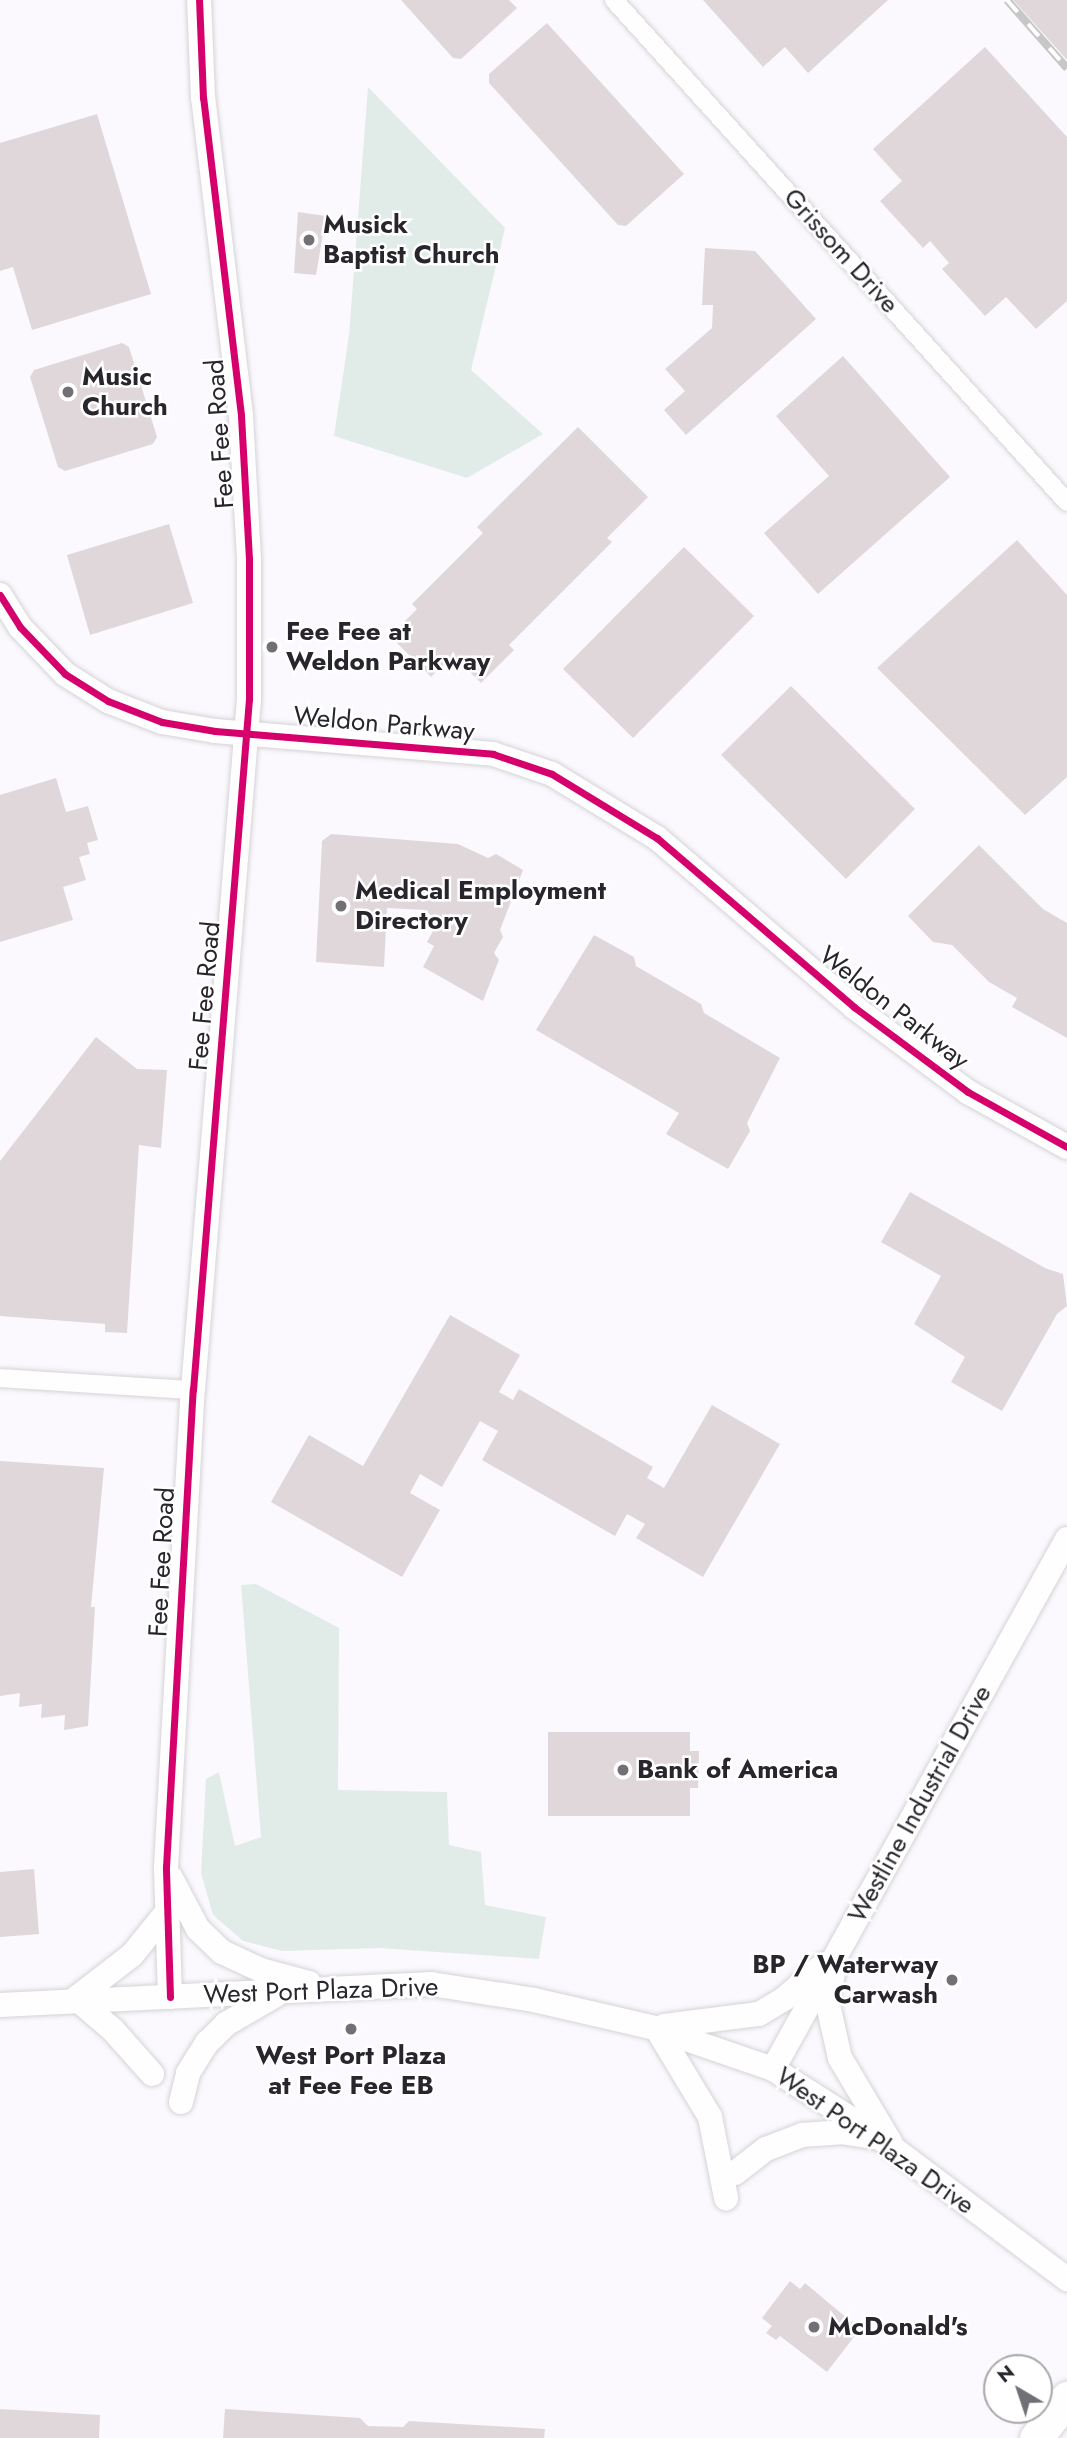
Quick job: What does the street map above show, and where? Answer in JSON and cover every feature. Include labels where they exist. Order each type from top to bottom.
[{"type":"highway","points":[[1036,2438],[1067,2398]]},
{"type":"street","name":"Fee Fee Road","points":[[170,1997],[166,1867],[193,1390],[248,734],[249,559],[241,415],[203,98],[200,0]]},
{"type":"street","name":"Grissom Drive","points":[[614,0],[1067,502]]},
{"type":"street","name":"Weldon Parkway","points":[[0,595],[41,652],[65,674],[108,701],[162,722],[248,734],[493,754],[552,774],[657,838],[854,1007],[968,1092],[1067,1147]]},
{"type":"street","points":[[0,1378],[193,1390]]},
{"type":"street","name":"Westline Industrial Drive","points":[[773,2069],[1067,1539]]},
{"type":"street","points":[[166,1867],[186,1911],[222,1952],[261,1970],[330,1988]]},
{"type":"street","points":[[152,2074],[113,2030],[75,2001],[97,1987],[150,1938],[167,1912]]},
{"type":"street","points":[[726,2198],[710,2117],[654,2028],[759,2014],[814,1974],[843,1942]]},
{"type":"street","points":[[843,1942],[827,2000],[840,2058],[886,2143]]},
{"type":"street","name":"West Port Plaza Drive","points":[[0,2005],[431,1984],[534,2000],[654,2028],[773,2069],[886,2143],[1062,2275]]},
{"type":"street","points":[[181,2102],[188,2073],[209,2041],[243,2013],[285,1991]]},
{"type":"street","points":[[735,2173],[766,2149],[802,2135],[841,2132],[886,2143]]},
{"type":"shaded area","points":[[368,87],[505,228],[471,370],[543,434],[467,478],[334,436],[349,335]]},
{"type":"shaded area","points":[[256,1584],[339,1628],[338,1790],[447,1792],[449,1845],[481,1852],[485,1905],[546,1917],[539,1959],[379,1948],[282,1951],[243,1941],[213,1915],[201,1873],[206,1779],[219,1772],[235,1846],[261,1837],[241,1585]]},
{"type":"building","points":[[401,0],[509,0],[517,8],[461,59],[453,58]]},
{"type":"building","points":[[703,0],[888,0],[808,73],[785,47],[763,67]]},
{"type":"building","points":[[1013,0],[1067,0],[1067,60]]},
{"type":"building","points":[[547,23],[684,174],[626,226],[618,225],[489,83],[489,74]]},
{"type":"building","points":[[985,47],[1067,137],[1067,301],[1036,329],[1006,297],[985,316],[942,269],[949,263],[930,241],[923,248],[880,201],[902,181],[873,149]]},
{"type":"building","points":[[97,114],[151,294],[32,330],[13,267],[0,271],[0,143]]},
{"type":"building","name":"Musick Baptist Church","points":[[298,212],[326,216],[316,275],[294,273]]},
{"type":"building","points":[[705,248],[755,251],[816,319],[686,435],[664,410],[685,391],[665,369],[712,328],[713,305],[702,305]]},
{"type":"building","points":[[122,343],[129,347],[157,437],[153,444],[65,471],[58,467],[30,377],[34,370]]},
{"type":"building","points":[[843,356],[950,477],[818,594],[764,533],[829,476],[776,416]]},
{"type":"building","points":[[578,427],[648,497],[607,538],[612,542],[509,645],[514,650],[481,683],[453,655],[431,677],[390,636],[417,609],[412,604],[483,533],[477,527]]},
{"type":"building","points":[[169,524],[193,603],[90,635],[67,555]]},
{"type":"building","points":[[1017,540],[1067,595],[1067,777],[1025,815],[877,668]]},
{"type":"building","points":[[684,547],[754,616],[633,738],[563,669]]},
{"type":"building","points":[[791,686],[915,809],[846,879],[721,755]]},
{"type":"building","points":[[56,778],[66,812],[88,806],[98,840],[87,843],[90,854],[79,857],[86,880],[63,887],[73,920],[0,942],[0,795]]},
{"type":"building","points":[[331,834],[458,844],[488,858],[496,854],[523,870],[500,930],[503,937],[494,953],[499,960],[483,1001],[423,967],[434,946],[427,942],[438,922],[425,910],[387,908],[384,967],[316,962],[322,841]]},
{"type":"building","points":[[979,845],[1043,909],[1067,923],[1067,1038],[1012,1007],[1017,998],[989,982],[952,945],[933,942],[908,916]]},
{"type":"building","points":[[594,935],[634,957],[636,966],[701,1004],[704,1013],[780,1058],[747,1123],[750,1131],[728,1169],[666,1134],[679,1113],[536,1030]]},
{"type":"building","points":[[96,1037],[137,1069],[167,1070],[161,1148],[139,1145],[127,1333],[105,1332],[105,1324],[0,1316],[0,1161]]},
{"type":"building","points":[[910,1192],[1045,1268],[1063,1274],[1067,1306],[1057,1314],[1002,1411],[951,1382],[965,1357],[914,1324],[941,1276],[881,1242]]},
{"type":"building","points":[[450,1315],[520,1355],[499,1392],[513,1400],[519,1389],[653,1467],[647,1478],[664,1488],[712,1405],[780,1444],[703,1577],[636,1538],[645,1524],[627,1514],[615,1536],[482,1460],[498,1431],[480,1421],[442,1487],[420,1474],[410,1493],[440,1510],[402,1577],[271,1502],[309,1435],[363,1466]]},
{"type":"building","points":[[0,1461],[104,1468],[91,1607],[95,1607],[88,1726],[64,1730],[65,1715],[41,1718],[42,1704],[19,1707],[20,1693],[0,1696]]},
{"type":"building","name":"Bank of America","points":[[548,1732],[690,1732],[690,1751],[699,1751],[698,1788],[690,1788],[690,1816],[548,1816]]},
{"type":"building","points":[[34,1869],[39,1934],[0,1937],[0,1872]]},
{"type":"building","name":"McDonald's","points":[[790,2281],[800,2289],[805,2283],[860,2329],[827,2372],[780,2336],[776,2340],[766,2333],[772,2326],[762,2318]]},
{"type":"building","points":[[0,2409],[100,2415],[99,2438],[0,2438]]},
{"type":"building","points":[[225,2409],[360,2418],[368,2426],[403,2427],[409,2421],[545,2429],[544,2438],[223,2438]]},
{"type":"railway","points":[[1007,0],[1067,68]]},
{"type":"cycle path","points":[[170,1997],[166,1867],[193,1390],[249,699],[249,559],[241,415],[203,98],[199,0]]},
{"type":"cycle path","points":[[0,595],[20,627],[65,674],[108,701],[162,722],[215,731],[493,754],[552,774],[657,838],[854,1007],[968,1092],[1067,1147]]},
{"type":"place","name":"Musick Baptist Church","points":[[309,240]]},
{"type":"place","name":"Music Church","points":[[68,392]]},
{"type":"place","name":"Fee Fee at Weldon Parkway","points":[[272,647]]},
{"type":"place","name":"Medical Employment Directory","points":[[341,906]]},
{"type":"place","name":"Bank of America","points":[[623,1770]]},
{"type":"place","name":"BP / Waterway Carwash","points":[[952,1980]]},
{"type":"place","name":"West Port Plaza at Fee Fee EB","points":[[351,2029]]},
{"type":"place","name":"McDonald's","points":[[814,2327]]}]
